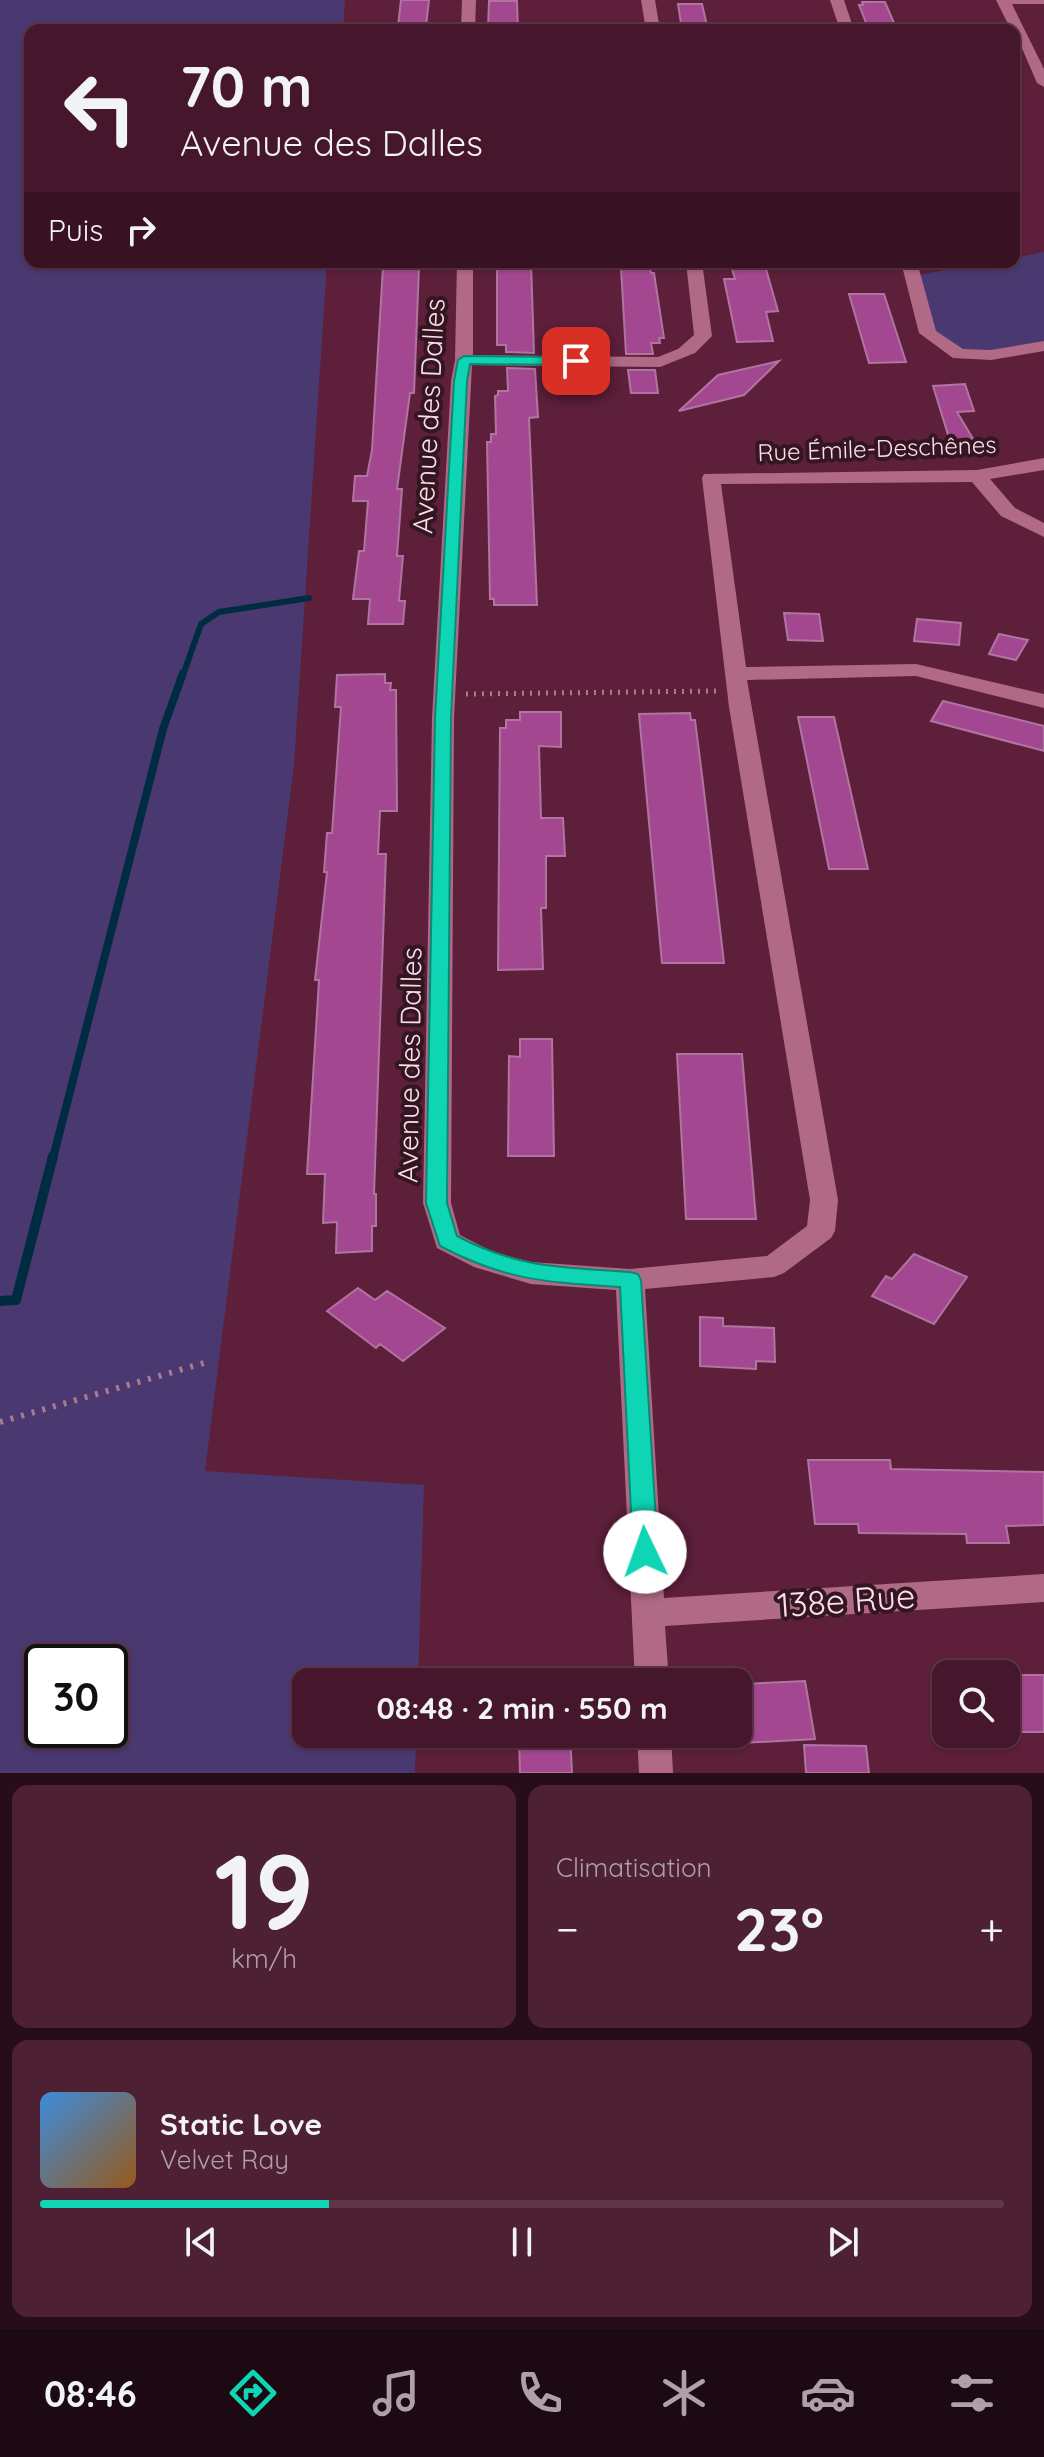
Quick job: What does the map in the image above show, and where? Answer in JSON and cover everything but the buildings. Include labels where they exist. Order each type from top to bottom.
[{"type":"street","points":[[468,24],[469,0]]},
{"type":"street","points":[[648,0],[652,24]]},
{"type":"street","points":[[837,0],[845,24]]},
{"type":"street","points":[[1017,24],[1003,0],[1044,0]]},
{"type":"street","points":[[1020,30],[1039,63],[1044,83]]},
{"type":"street","name":"Avenue des Dalles","points":[[465,268],[464,360],[460,381],[444,694],[437,1203],[447,1241],[484,1260],[531,1273],[630,1280],[774,1266],[821,1231],[824,1200],[736,682],[711,478]]},
{"type":"street","points":[[464,360],[660,362],[683,354],[703,336],[695,268]]},
{"type":"street","points":[[911,268],[928,333],[959,354],[991,355],[1044,346]]},
{"type":"street","name":"Rue Émile-Deschênes","points":[[711,478],[977,476],[1044,464]]},
{"type":"street","points":[[977,476],[1008,512],[1044,531]]},
{"type":"street","points":[[736,682],[916,670],[1044,701]]},
{"type":"street","points":[[630,1280],[651,1668]]},
{"type":"street","name":"138e Rue","points":[[649,1613],[1044,1588]]},
{"type":"street","points":[[655,1748],[656,1773]]},
{"type":"path","points":[[444,694],[736,682]]},
{"type":"path","points":[[0,1422],[204,1363]]},
{"type":"shaded area","points":[[0,0],[345,0],[343,24],[24,24],[24,268],[327,268],[294,765],[205,1471],[424,1485],[418,1668],[292,1668],[292,1748],[416,1748],[415,1773],[0,1773]]},
{"type":"shaded area","points":[[1044,252],[1044,346],[959,354],[928,333],[913,276],[956,268],[1020,268],[1020,257]]},
{"type":"waterway","points":[[183,675],[201,624],[219,612],[309,598]]},
{"type":"waterway","points":[[53,1158],[163,729],[183,673]]},
{"type":"waterway","points":[[0,1301],[16,1300],[53,1156]]},
{"type":"route","points":[[576,361],[464,360],[460,381],[443,718],[437,1203],[447,1241],[484,1260],[531,1273],[630,1280],[645,1552]]}]
